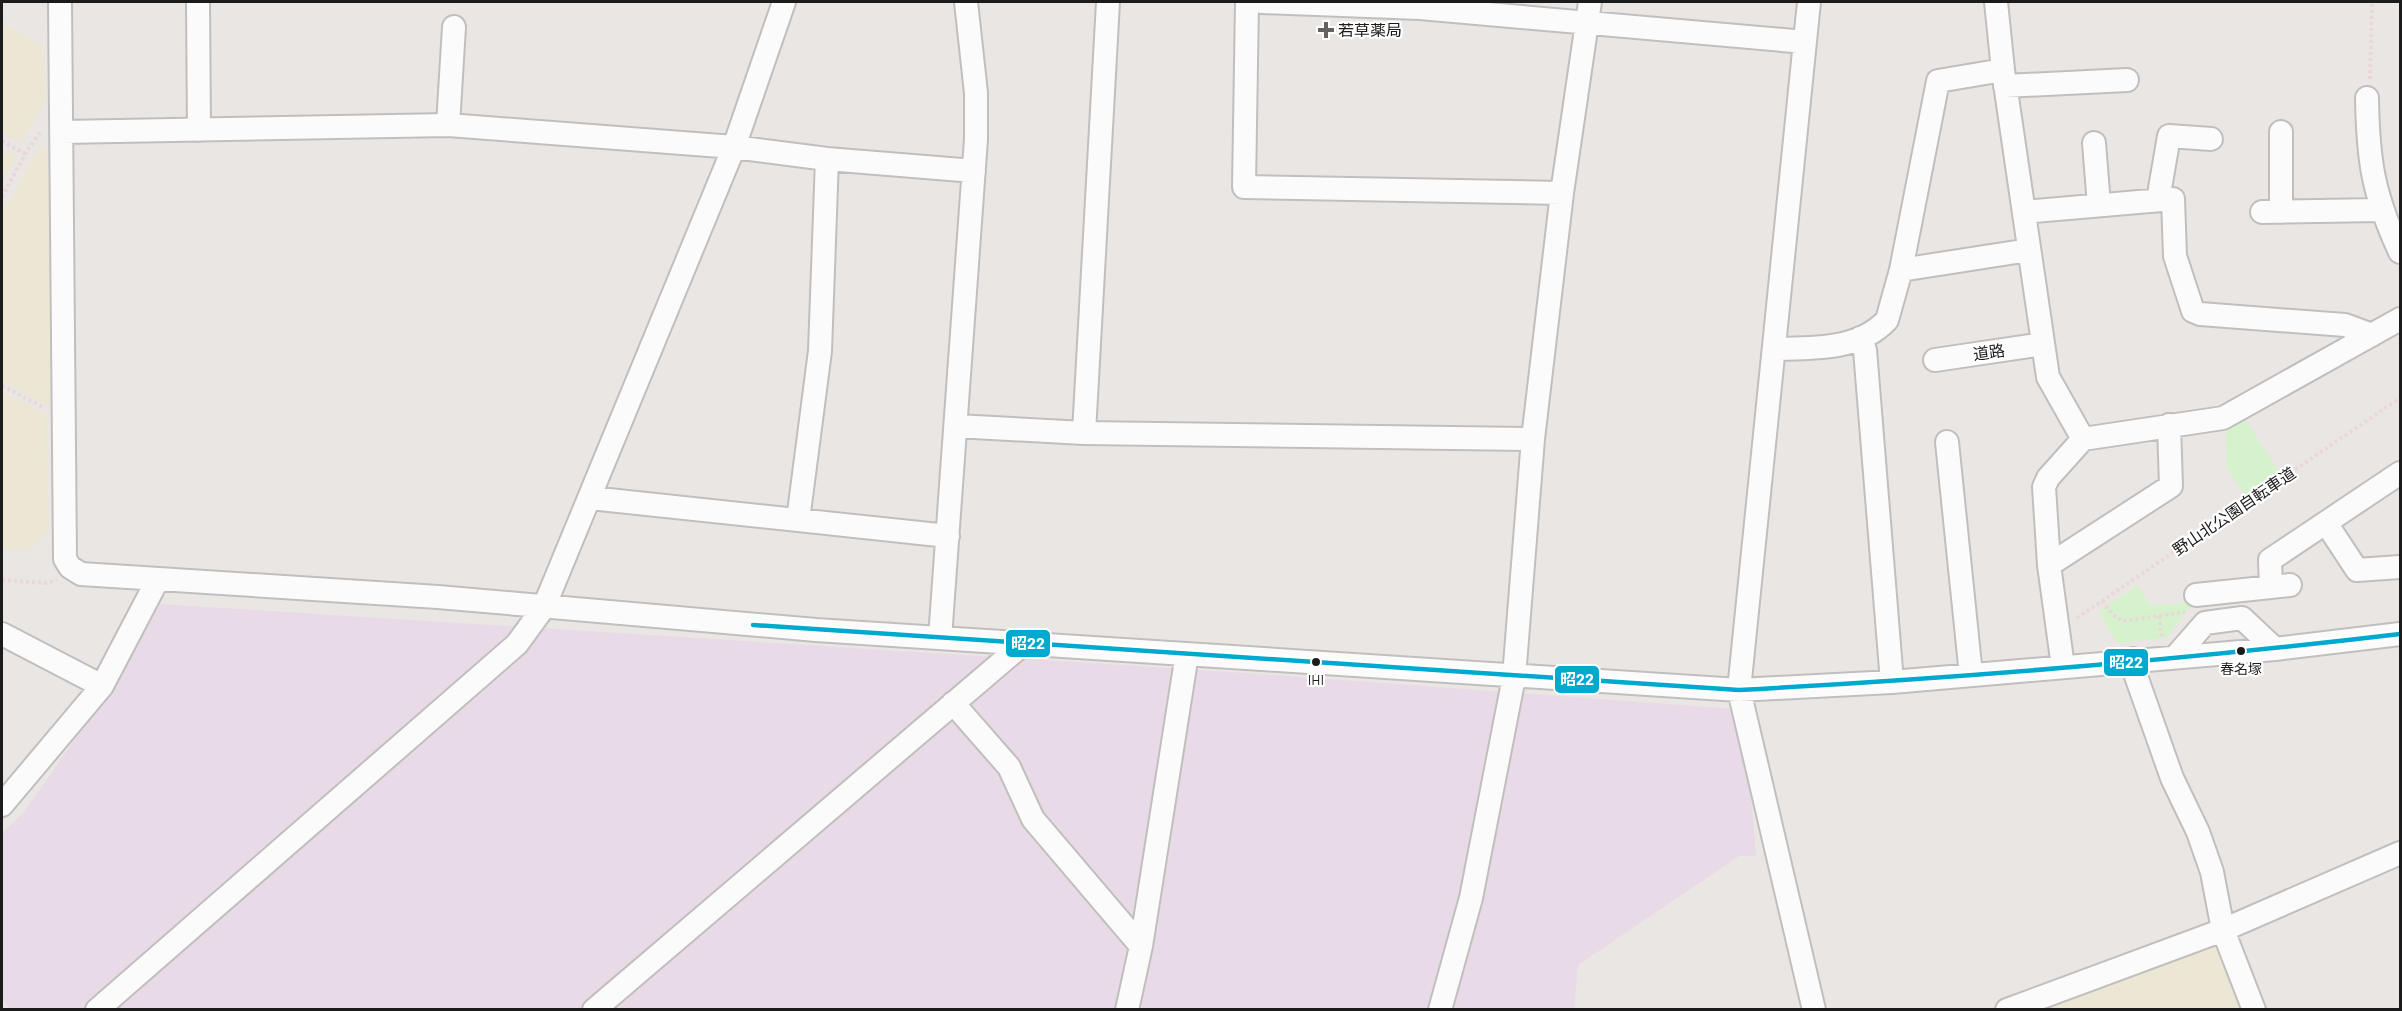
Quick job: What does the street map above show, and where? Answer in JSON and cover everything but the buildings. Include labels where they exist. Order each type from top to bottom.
[{"type":"street","points":[[60,2],[65,559],[70,567],[81,574],[544,607],[816,630],[1738,690],[1892,682],[2133,659],[2170,649],[2275,649],[2400,634]]},
{"type":"street","points":[[198,2],[199,130]]},
{"type":"street","points":[[97,1010],[517,644],[544,607],[734,147],[784,2]]},
{"type":"street","points":[[940,638],[975,171],[976,93],[966,2]]},
{"type":"street","points":[[1084,433],[1108,2]]},
{"type":"street","points":[[1247,2],[1244,187],[1562,193]]},
{"type":"street","points":[[1262,2],[1589,12],[1805,42]]},
{"type":"street","points":[[1809,2],[1738,690],[1814,1010]]},
{"type":"street","points":[[1996,2],[2004,78],[2048,377],[2083,439]]},
{"type":"street","points":[[1440,1010],[1471,898],[1514,677],[1533,439],[1562,193],[1589,12]]},
{"type":"street","points":[[448,125],[454,27]]},
{"type":"street","points":[[1774,349],[1842,346],[1860,338],[1887,320],[1900,270],[1938,81],[2004,78],[2127,80]]},
{"type":"street","points":[[2367,98],[2368,148],[2381,210],[2400,252]]},
{"type":"street","points":[[62,132],[448,125],[734,147],[827,159],[975,171]]},
{"type":"street","points":[[2281,132],[2271,212],[2381,210]]},
{"type":"street","points":[[2158,200],[2169,135],[2211,140]]},
{"type":"street","points":[[2094,143],[2099,205]]},
{"type":"street","points":[[798,520],[820,351],[827,159]]},
{"type":"street","points":[[2024,212],[2173,198],[2175,256],[2193,311],[2200,314],[2345,325],[2372,335]]},
{"type":"street","points":[[1900,270],[2030,250]]},
{"type":"street","points":[[2063,667],[2049,565],[2044,487],[2048,478],[2083,439],[2223,418],[2400,319]]},
{"type":"street","points":[[1860,338],[1865,350],[1892,682]]},
{"type":"street","name":"道路","points":[[1935,360],[2043,344]]},
{"type":"street","points":[[2049,565],[2171,486],[2169,425]]},
{"type":"street","points":[[956,426],[1084,433],[1533,439]]},
{"type":"street","points":[[1954,454],[1971,675]]},
{"type":"street","points":[[2193,604],[2281,586],[2270,560],[2400,473]]},
{"type":"street","points":[[590,498],[948,536]]},
{"type":"street","points":[[2325,524],[2357,570],[2400,567]]},
{"type":"street","points":[[2,805],[102,686],[158,579]]},
{"type":"street","points":[[2170,649],[2205,623],[2242,618],[2275,649]]},
{"type":"street","points":[[2,634],[102,686]]},
{"type":"street","points":[[594,1010],[1023,644]]},
{"type":"street","points":[[1127,1010],[1141,946],[1186,654]]},
{"type":"street","points":[[2133,659],[2136,676],[2172,778],[2198,832],[2212,872],[2223,930],[2254,1010]]},
{"type":"street","points":[[953,703],[1009,767],[1033,819],[1141,946]]},
{"type":"street","points":[[2007,1010],[2223,930],[2400,853]]},
{"type":"path","points":[[2367,98],[2370,88],[2372,2]]},
{"type":"path","points":[[2,197],[40,131],[62,132]]},
{"type":"path","points":[[2,141],[25,154]]},
{"type":"path","points":[[2,386],[64,418]]},
{"type":"path","name":"野山北公園自転車道","points":[[2067,625],[2400,398]]},
{"type":"path","points":[[2,580],[46,584],[81,574]]},
{"type":"path","points":[[2102,601],[2112,615],[2123,621],[2159,616],[2193,604]]},
{"type":"path","points":[[2159,616],[2170,649]]},
{"type":"shaded area","points":[[2,22],[43,46],[46,101],[21,143],[2,133]]},
{"type":"shaded area","points":[[40,145],[48,152],[52,403],[44,404],[2,381],[2,214]]},
{"type":"shaded area","points":[[2,148],[17,156],[2,184]]},
{"type":"shaded area","points":[[2,391],[47,414],[49,532],[27,551],[2,549]]},
{"type":"shaded area","points":[[160,604],[1231,672],[1736,709],[1747,745],[1756,856],[1739,856],[1578,965],[1574,1009],[11,1010],[2,999],[2,833],[24,812],[112,686]]},
{"type":"shaded area","points":[[2223,930],[2254,1010],[2007,1010]]},
{"type":"green space","points":[[2245,420],[2281,474],[2247,497],[2227,469],[2225,429]]},
{"type":"green space","points":[[2137,585],[2151,606],[2194,602],[2166,638],[2117,643],[2099,612]]},
{"type":"transit line","name":"昭22","points":[[753,625],[1739,690],[2070,667],[2400,634]]},
{"type":"place","name":"若草薬局","points":[[1326,30]]},
{"type":"place","name":"春名塚","points":[[2241,651]]},
{"type":"place","name":"IHI","points":[[1316,662]]}]
